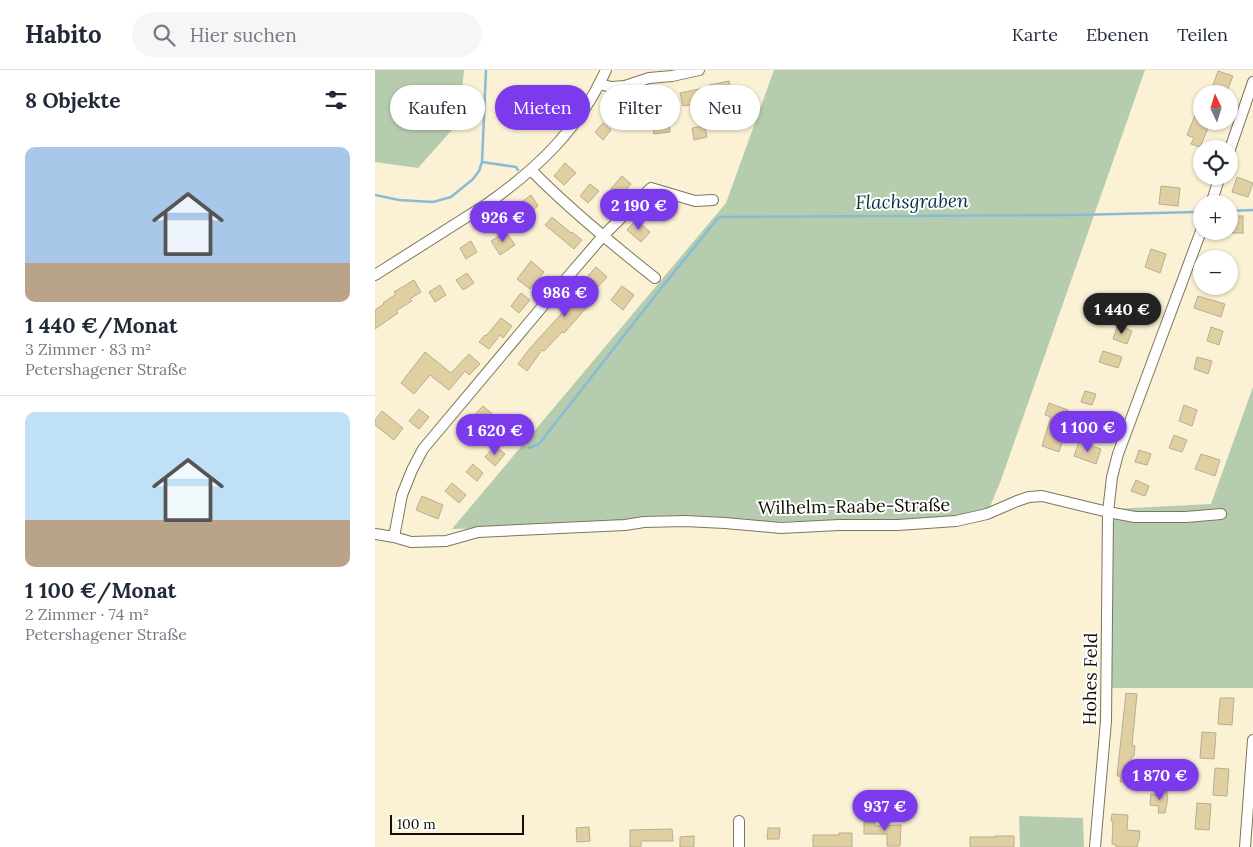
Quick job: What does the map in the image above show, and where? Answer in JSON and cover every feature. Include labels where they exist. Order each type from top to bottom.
[{"type":"street","points":[[375,275],[487,204],[531,170],[551,152],[579,118],[600,84],[606,70]]},
{"type":"street","points":[[600,84],[611,87],[625,86],[649,78],[672,76],[699,70]]},
{"type":"street","points":[[1233,140],[1253,82]]},
{"type":"street","points":[[531,170],[565,204],[655,278]]},
{"type":"street","points":[[394,537],[402,495],[423,449],[603,236],[651,188],[695,201],[713,200]]},
{"type":"street","name":"Hohes Feld","points":[[1095,847],[1106,720],[1108,512],[1111,477],[1197,240]]},
{"type":"street","name":"Wilhelm-Raabe-Straße","points":[[375,534],[411,542],[446,541],[478,532],[625,525],[644,522],[685,521],[781,528],[839,525],[898,525],[956,521],[987,514],[1017,500],[1042,496],[1135,517],[1186,517],[1221,514]]},
{"type":"street","points":[[1245,847],[1253,740]]},
{"type":"street","points":[[739,822],[739,847]]},
{"type":"green space","points":[[375,70],[464,70],[463,85],[390,85],[390,130],[452,130],[418,168],[375,162]]},
{"type":"green space","points":[[774,70],[1145,70],[1001,480],[989,509],[956,518],[452,529],[726,203],[752,130],[760,130],[760,109]]},
{"type":"green space","points":[[1253,387],[1253,688],[1111,688],[1113,509],[1211,504]]},
{"type":"green space","points":[[1019,816],[1083,818],[1084,846],[1020,847]]},
{"type":"building","points":[[1218,71],[1233,76],[1230,85],[1213,85]]},
{"type":"building","points":[[729,81],[730,85],[709,85]]},
{"type":"building","points":[[690,91],[690,105],[683,106],[680,93]]},
{"type":"building","points":[[1193,120],[1193,130],[1207,130],[1203,140],[1193,140],[1194,138],[1187,135]]},
{"type":"building","points":[[600,126],[600,130],[611,130],[603,140],[595,132]]},
{"type":"building","points":[[653,130],[670,130],[670,132],[654,134]]},
{"type":"building","points":[[692,130],[706,130],[707,137],[694,140]]},
{"type":"building","points":[[565,163],[576,173],[564,185],[554,176]]},
{"type":"building","points":[[622,176],[631,184],[619,198],[610,190]]},
{"type":"building","points":[[1238,177],[1253,183],[1248,197],[1232,192],[1234,185],[1238,185]]},
{"type":"building","points":[[590,184],[599,191],[588,203],[580,196]]},
{"type":"building","points":[[1161,186],[1180,188],[1178,206],[1159,204]]},
{"type":"building","points":[[531,195],[538,206],[530,212],[526,209],[524,212],[519,204]]},
{"type":"building","points":[[1238,216],[1243,216],[1243,233],[1238,233]]},
{"type":"building","points":[[552,217],[582,240],[574,249],[545,225]]},
{"type":"building","points":[[636,220],[650,232],[641,242],[627,230]]},
{"type":"building","points":[[506,232],[515,245],[500,255],[491,241]]},
{"type":"building","points":[[471,241],[477,252],[466,259],[460,248]]},
{"type":"building","points":[[1151,249],[1166,254],[1160,273],[1145,267]]},
{"type":"building","points":[[531,261],[544,272],[530,289],[517,279]]},
{"type":"building","points":[[596,267],[607,277],[584,302],[588,306],[564,333],[562,332],[544,351],[542,350],[527,371],[518,364],[583,290],[579,286]]},
{"type":"building","points":[[467,273],[474,283],[463,290],[456,280]]},
{"type":"building","points":[[414,280],[421,292],[410,299],[412,301],[396,311],[398,313],[375,329],[375,310],[396,294],[394,292]]},
{"type":"building","points":[[440,285],[446,295],[435,302],[429,292]]},
{"type":"building","points":[[622,286],[634,295],[623,310],[611,300]]},
{"type":"building","points":[[521,293],[530,300],[519,313],[511,306]]},
{"type":"building","points":[[1198,296],[1225,304],[1221,317],[1194,308]]},
{"type":"building","points":[[501,318],[512,326],[503,338],[500,335],[489,349],[479,342]]},
{"type":"building","points":[[1118,325],[1132,331],[1127,344],[1113,339]]},
{"type":"building","points":[[1211,327],[1223,331],[1219,345],[1207,341]]},
{"type":"building","points":[[1103,351],[1122,357],[1118,368],[1099,362]]},
{"type":"building","points":[[425,352],[451,373],[469,354],[480,364],[469,375],[465,371],[449,390],[430,375],[414,394],[401,383]]},
{"type":"building","points":[[1197,357],[1212,361],[1208,374],[1194,369]]},
{"type":"building","points":[[1085,391],[1096,394],[1092,405],[1081,402]]},
{"type":"building","points":[[1049,403],[1068,410],[1061,431],[1065,433],[1059,452],[1042,446],[1051,417],[1045,415]]},
{"type":"building","points":[[1184,405],[1197,410],[1192,426],[1179,421]]},
{"type":"building","points":[[483,406],[495,416],[487,425],[475,414]]},
{"type":"building","points":[[419,409],[429,417],[419,429],[409,421]]},
{"type":"building","points":[[382,411],[403,428],[394,440],[375,425],[375,420]]},
{"type":"building","points":[[1174,435],[1187,440],[1182,452],[1169,448]]},
{"type":"building","points":[[1079,442],[1101,449],[1096,464],[1074,456]]},
{"type":"building","points":[[495,446],[505,454],[495,466],[485,457]]},
{"type":"building","points":[[1139,450],[1151,454],[1147,465],[1135,462]]},
{"type":"building","points":[[1201,454],[1220,460],[1215,476],[1195,469]]},
{"type":"building","points":[[473,464],[483,473],[477,481],[466,472]]},
{"type":"building","points":[[1136,480],[1149,486],[1145,496],[1131,491]]},
{"type":"building","points":[[452,483],[466,495],[459,503],[445,491]]},
{"type":"building","points":[[422,496],[443,505],[438,519],[416,510]]},
{"type":"building","points":[[1126,693],[1137,694],[1132,745],[1135,746],[1134,756],[1132,756],[1130,782],[1120,782],[1121,776],[1117,776]]},
{"type":"building","points":[[1220,698],[1234,698],[1232,725],[1218,724]]},
{"type":"building","points":[[1202,732],[1216,733],[1214,759],[1200,758]]},
{"type":"building","points":[[1215,768],[1229,769],[1227,796],[1213,795]]},
{"type":"building","points":[[1161,788],[1167,789],[1168,797],[1165,813],[1158,813],[1159,806],[1150,805],[1151,794],[1160,796]]},
{"type":"building","points":[[1197,803],[1211,804],[1209,830],[1195,829]]},
{"type":"building","points":[[1112,814],[1128,815],[1127,830],[1140,831],[1137,847],[1116,847],[1116,845],[1112,844]]},
{"type":"building","points":[[864,822],[875,822],[875,826],[901,825],[900,846],[887,846],[887,834],[864,834]]},
{"type":"building","points":[[589,827],[590,841],[577,842],[576,828]]},
{"type":"building","points":[[768,828],[780,828],[779,839],[767,839]]},
{"type":"building","points":[[672,829],[673,841],[641,841],[641,847],[630,847],[630,830]]},
{"type":"building","points":[[839,833],[852,833],[852,847],[813,847],[813,835],[839,835]]},
{"type":"building","points":[[694,836],[694,847],[680,847],[680,837]]},
{"type":"building","points":[[1014,836],[1014,847],[970,847],[970,837]]},
{"type":"waterway","points":[[375,195],[399,200],[433,202],[451,197],[473,179],[479,171],[482,162],[486,70]]},
{"type":"waterway","name":"Flachsgraben","points":[[482,162],[516,167],[518,170]]},
{"type":"waterway","name":"Flachsgraben","points":[[1238,211],[1253,210]]},
{"type":"waterway","name":"Flachsgraben","points":[[529,448],[539,444],[719,217],[1077,215],[1193,212]]}]
